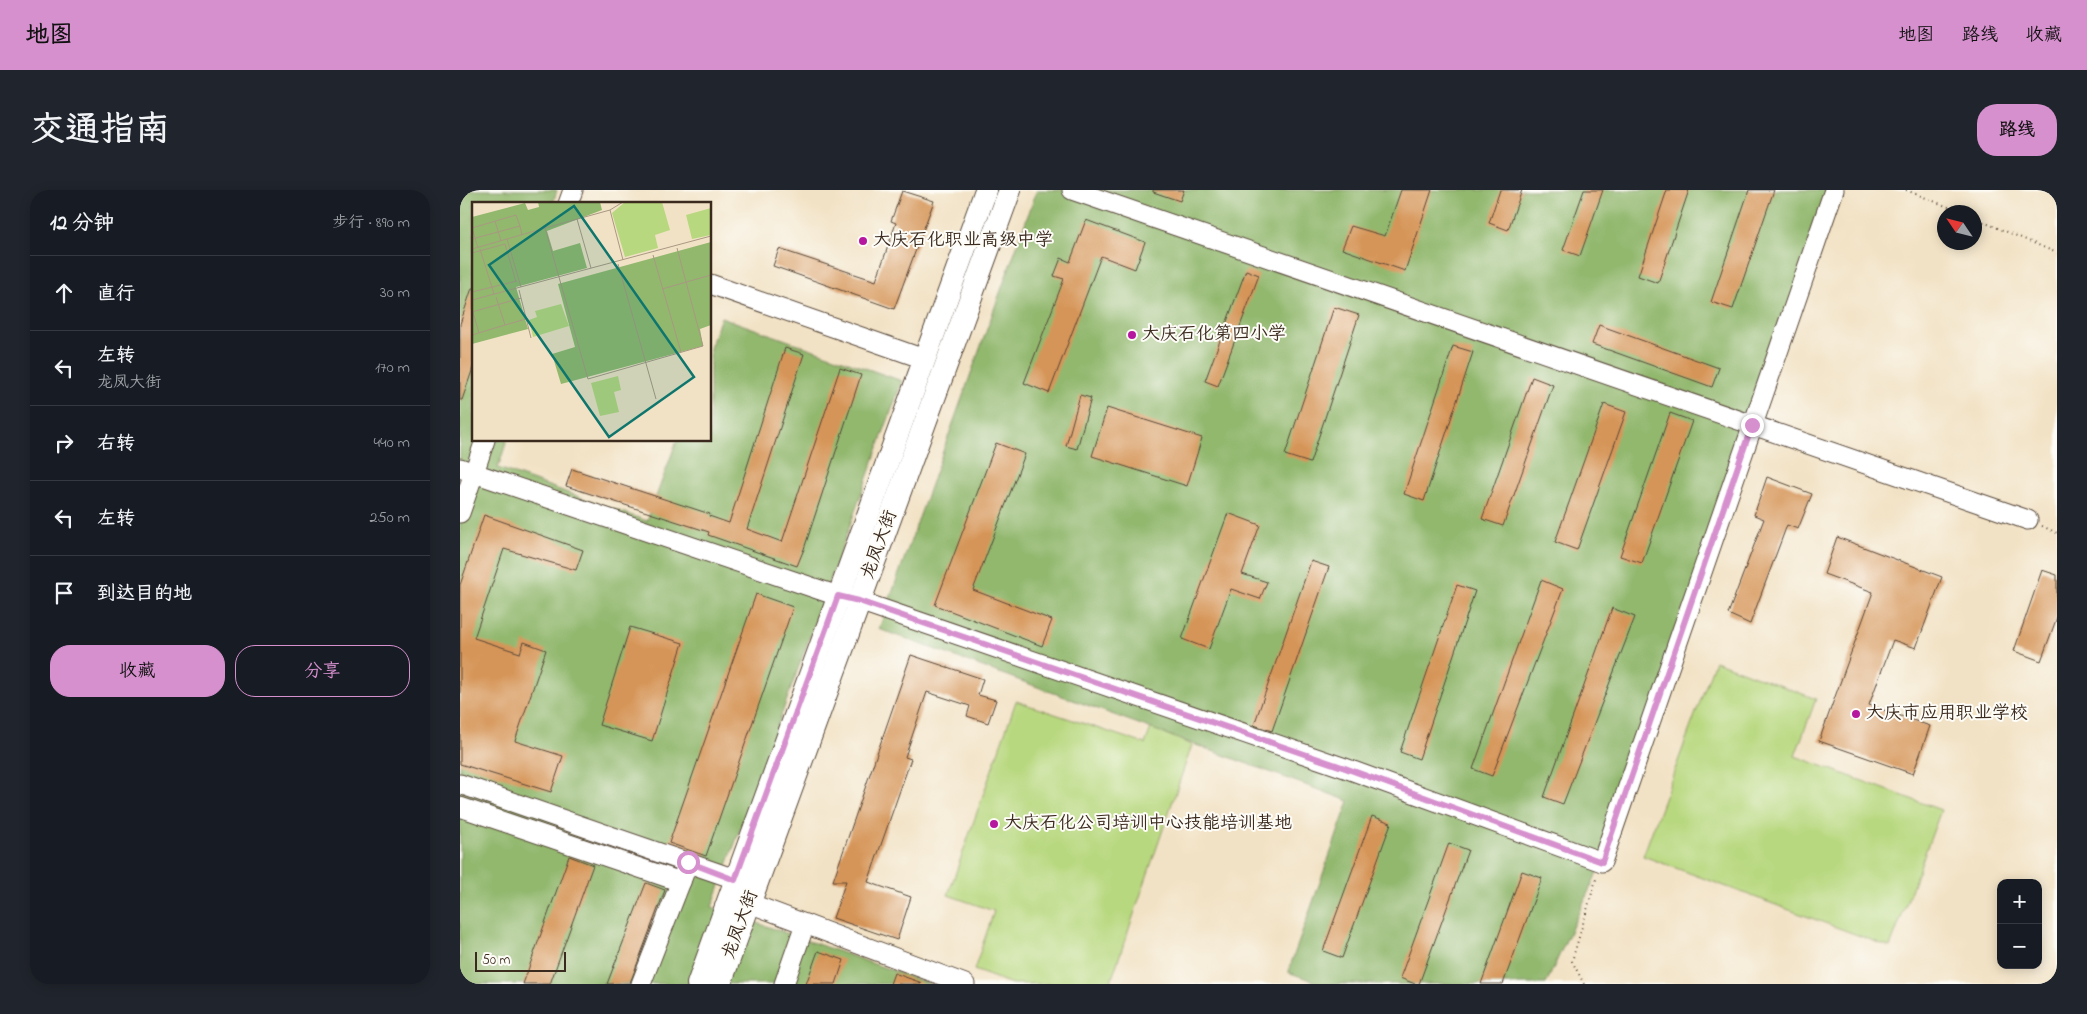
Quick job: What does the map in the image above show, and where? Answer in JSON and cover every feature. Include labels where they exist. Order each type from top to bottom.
[{"type":"main road","name":"龙凤大街","points":[[720,984],[749,903],[849,598],[924,359],[986,190]]},
{"type":"main road","name":"龙凤大街","points":[[698,984],[735,880],[1010,190]]},
{"type":"street","points":[[569,202],[573,190]]},
{"type":"street","points":[[1072,190],[2028,520]]},
{"type":"street","points":[[467,471],[849,598],[1345,768],[1602,862],[1834,190]]},
{"type":"street","points":[[711,284],[924,359]]},
{"type":"street","points":[[460,513],[467,471],[484,441]]},
{"type":"street","points":[[460,784],[688,862],[735,880]]},
{"type":"street","points":[[460,807],[681,882]]},
{"type":"street","points":[[566,843],[573,823]]},
{"type":"street","points":[[641,984],[688,862]]},
{"type":"street","points":[[749,903],[962,984]]},
{"type":"street","points":[[784,984],[805,924]]},
{"type":"path","points":[[1906,190],[1944,205]]},
{"type":"path","points":[[1982,221],[2057,253]]},
{"type":"path","points":[[1584,984],[1572,961],[1602,862]]},
{"type":"green space","points":[[460,190],[557,190],[554,202],[472,202],[472,441],[507,441],[498,468],[647,521],[677,441],[711,441],[711,345],[721,317],[902,381],[712,907],[931,984],[460,984]]},
{"type":"green space","points":[[1037,190],[1834,190],[1602,862],[1546,984],[1321,984],[1288,972],[1349,801],[879,629]]},
{"type":"green space","points":[[1715,661],[1816,699],[1795,756],[1941,810],[1890,947],[1643,856]]},
{"type":"green space","points":[[1016,701],[1145,744],[1151,728],[1192,745],[1110,984],[1012,984],[974,970],[994,911],[948,895]]},
{"type":"building","points":[[1153,190],[1184,190],[1180,201],[1153,192]]},
{"type":"building","points":[[1401,190],[1432,190],[1405,271],[1342,249],[1351,226],[1385,236]]},
{"type":"building","points":[[1500,190],[1522,190],[1508,230],[1489,223]]},
{"type":"building","points":[[1584,190],[1603,190],[1580,256],[1563,250]]},
{"type":"building","points":[[1667,190],[1689,190],[1658,283],[1638,276]]},
{"type":"building","points":[[1749,190],[1774,190],[1733,309],[1711,302]]},
{"type":"building","points":[[902,191],[934,201],[894,309],[773,266],[779,249],[876,281],[896,223],[891,221]]},
{"type":"building","points":[[1086,220],[1145,242],[1135,269],[1101,256],[1049,393],[1024,383],[1064,279],[1054,276],[1061,258],[1070,262]]},
{"type":"building","points":[[1246,270],[1259,275],[1218,386],[1205,381]]},
{"type":"building","points":[[472,288],[472,371],[462,400],[460,400],[460,324]]},
{"type":"building","points":[[1334,307],[1359,315],[1310,463],[1285,455]]},
{"type":"building","points":[[1599,325],[1719,368],[1712,387],[1592,344]]},
{"type":"building","points":[[1453,346],[1473,352],[1424,501],[1404,494]]},
{"type":"building","points":[[785,348],[804,354],[747,529],[782,542],[840,368],[861,375],[797,566],[708,535],[709,532],[566,486],[572,469],[710,514],[709,516],[729,523]]},
{"type":"building","points":[[1532,377],[1553,385],[1503,526],[1482,519]]},
{"type":"building","points":[[1080,395],[1091,398],[1077,449],[1066,446]]},
{"type":"building","points":[[1604,404],[1626,412],[1577,550],[1555,542]]},
{"type":"building","points":[[1107,408],[1202,438],[1187,486],[1092,456]]},
{"type":"building","points":[[1670,413],[1692,421],[1642,563],[1620,556]]},
{"type":"building","points":[[996,443],[1025,454],[973,590],[1052,620],[1042,646],[935,605]]},
{"type":"building","points":[[1767,477],[1812,494],[1798,529],[1787,525],[1750,624],[1728,614],[1764,519],[1754,515]]},
{"type":"building","points":[[1228,513],[1260,525],[1242,574],[1267,582],[1260,599],[1231,589],[1209,649],[1182,639]]},
{"type":"building","points":[[484,515],[583,550],[576,570],[504,549],[474,638],[520,653],[524,642],[546,650],[515,741],[563,756],[551,792],[460,764],[460,585]]},
{"type":"building","points":[[1837,537],[1942,577],[1916,648],[1893,640],[1869,705],[1930,726],[1913,774],[1819,741],[1873,592],[1824,574]]},
{"type":"building","points":[[1311,561],[1329,567],[1272,731],[1254,725]]},
{"type":"building","points":[[2042,570],[2057,575],[2057,617],[2041,661],[2014,651]]},
{"type":"building","points":[[1541,580],[1563,589],[1492,776],[1473,769]]},
{"type":"building","points":[[1457,585],[1475,591],[1419,759],[1400,752]]},
{"type":"building","points":[[756,594],[793,607],[706,856],[669,843]]},
{"type":"building","points":[[1612,608],[1635,617],[1563,804],[1544,797]]},
{"type":"building","points":[[630,627],[683,643],[652,741],[599,725]]},
{"type":"building","points":[[911,655],[983,679],[978,695],[996,700],[988,723],[967,716],[970,706],[927,692],[905,757],[911,759],[868,882],[911,897],[897,940],[833,918],[846,881],[833,881]]},
{"type":"building","points":[[1372,816],[1391,823],[1342,958],[1323,951]]},
{"type":"building","points":[[1449,843],[1468,850],[1419,984],[1415,984],[1400,978]]},
{"type":"building","points":[[569,856],[593,865],[550,984],[523,984]]},
{"type":"building","points":[[1522,871],[1542,878],[1503,984],[1481,984]]},
{"type":"building","points":[[646,883],[665,890],[630,983],[607,984]]},
{"type":"building","points":[[818,951],[844,960],[836,984],[806,984]]},
{"type":"building","points":[[894,973],[922,983],[890,984]]},
{"type":"place","name":"大庆石化职业高级中学","points":[[863,241]]},
{"type":"place","name":"大庆石化第四小学","points":[[1132,335]]},
{"type":"place","name":"大庆市应用职业学校","points":[[1856,714]]},
{"type":"place","name":"大庆石化公司培训中心技能培训基地","points":[[994,824]]},
{"type":"route","points":[[688,862],[735,880],[838,596],[859,601],[1345,768],[1602,862],[1752,425]]}]
